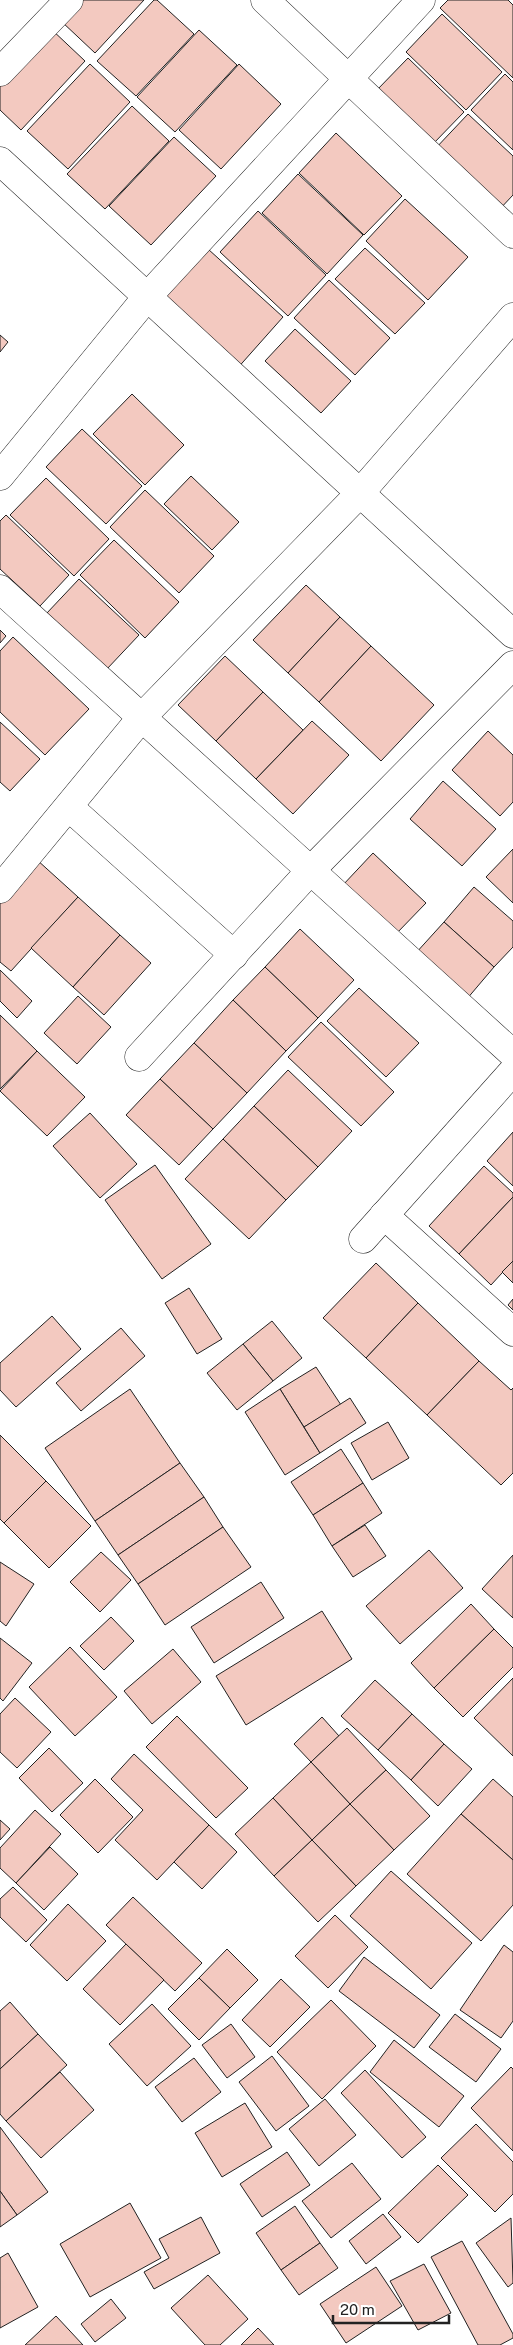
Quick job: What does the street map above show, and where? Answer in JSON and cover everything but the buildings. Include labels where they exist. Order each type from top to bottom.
[{"type":"street","points":[[0,72],[69,0]]},
{"type":"street","points":[[266,0],[513,234]]},
{"type":"street","points":[[0,476],[146,297],[421,0]]},
{"type":"street","points":[[0,161],[513,634]]},
{"type":"street","points":[[0,889],[142,717],[360,493],[513,317]]},
{"type":"street","points":[[0,589],[513,1054]]},
{"type":"street","points":[[139,1057],[310,870],[513,665]]},
{"type":"street","points":[[69,807],[234,955]]},
{"type":"street","points":[[363,1239],[513,1071]]},
{"type":"street","points":[[384,1215],[513,1332]]}]
